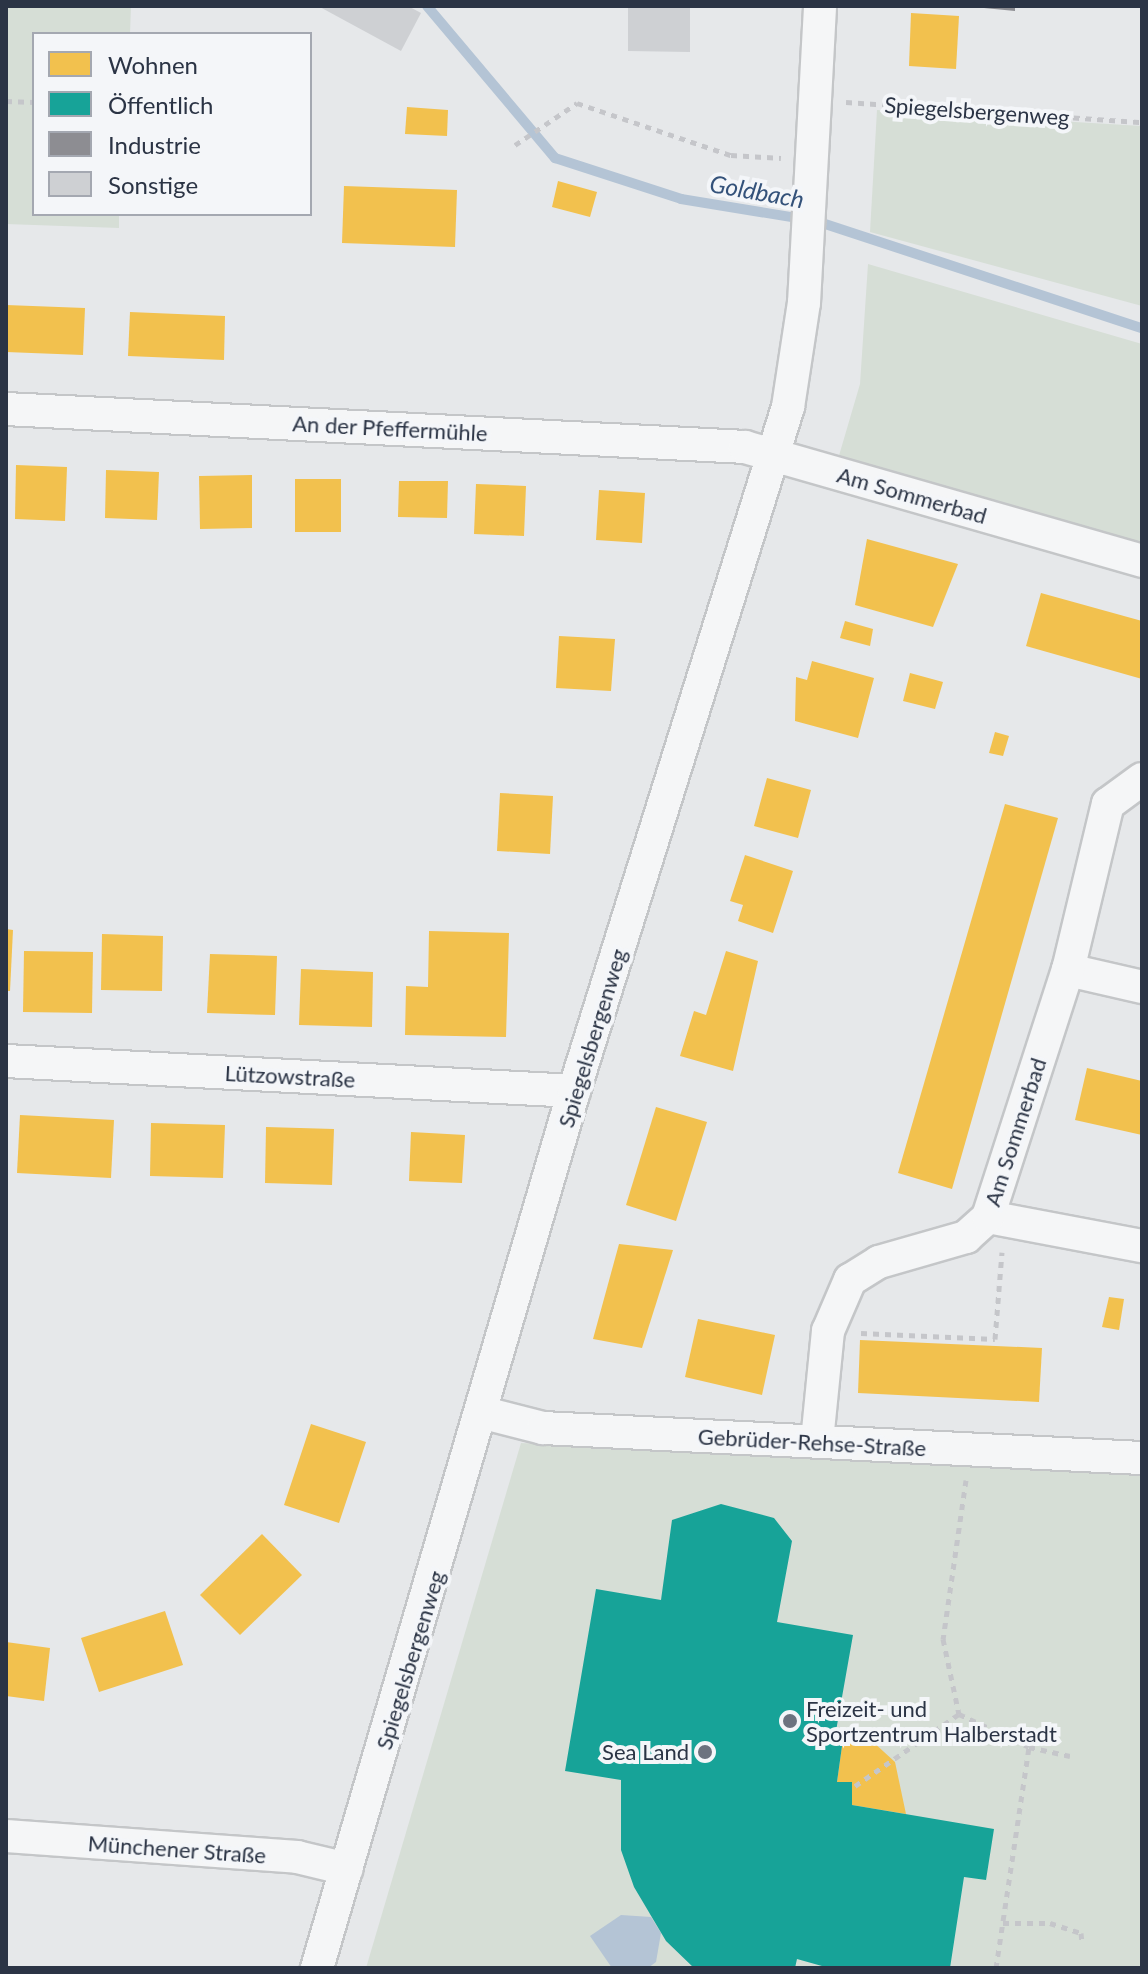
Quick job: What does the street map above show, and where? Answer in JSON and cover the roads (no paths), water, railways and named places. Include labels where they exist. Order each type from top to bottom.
[{"type":"street","name":"Spiegelsbergenweg","points":[[317,1968],[484,1413],[574,1091],[774,454],[801,342],[820,6]]},
{"type":"street","name":"An der Pfeffermühle","points":[[6,409],[694,442],[774,454]]},
{"type":"street","name":"Am Sommerbad","points":[[774,454],[1142,561]]},
{"type":"street","name":"Am Sommerbad","points":[[991,1221],[1068,970],[1108,804],[1142,779]]},
{"type":"street","points":[[1068,970],[1142,987]]},
{"type":"street","name":"Lützowstraße","points":[[6,1061],[574,1091]]},
{"type":"street","name":"Am Sommerbad","points":[[817,1441],[828,1331],[850,1280],[991,1221],[1142,1246]]},
{"type":"street","name":"Gebrüder-Rehse-Straße","points":[[484,1413],[543,1428],[1142,1458]]},
{"type":"street","name":"Münchener Straße","points":[[6,1836],[297,1857],[347,1869]]},
{"type":"water","points":[[621,1915],[651,1917],[661,1933],[656,1962],[648,1968],[612,1968],[590,1936]]},
{"type":"waterway","name":"Goldbach","points":[[427,6],[555,158],[681,199],[816,221],[1142,328]]},
{"type":"place","name":"Freizeit- und Sportzentrum Halberstadt","points":[[790,1721]]},
{"type":"place","name":"Sea Land","points":[[705,1752]]}]
